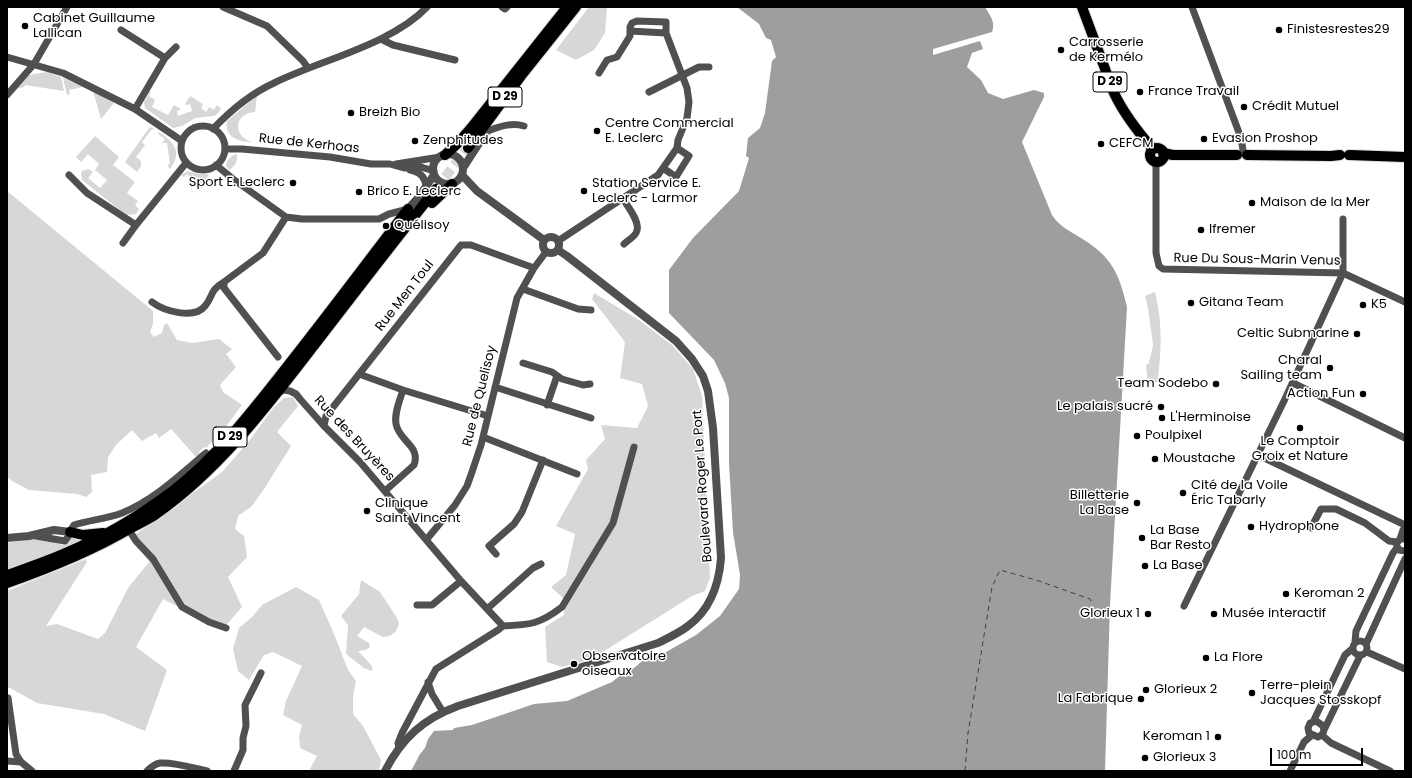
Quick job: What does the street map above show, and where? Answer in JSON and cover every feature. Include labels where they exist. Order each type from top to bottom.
[{"type":"main road","name":"D 29","points":[[541,46],[567,7]]},
{"type":"main road","name":"D 29","points":[[466,147],[518,74],[576,7]]},
{"type":"main road","name":"D 29","points":[[1082,7],[1114,93],[1121,107],[1153,149]]},
{"type":"main road","points":[[487,131],[541,46]]},
{"type":"main road","points":[[443,156],[457,144],[541,46]]},
{"type":"main road","points":[[1163,153],[1162,159],[1156,162],[1152,160],[1150,156],[1150,152],[1153,149],[1159,148],[1163,153],[1173,155],[1242,153],[1405,157]]},
{"type":"main road","points":[[327,323],[435,199],[452,184]]},
{"type":"main road","name":"D 29","points":[[7,584],[95,548],[129,530],[154,515],[183,493],[217,462],[243,435],[277,393],[327,323],[432,187]]},
{"type":"main road","points":[[327,323],[408,209]]},
{"type":"main road","name":"D 29","points":[[7,575],[72,550],[112,531],[149,508],[174,490],[222,446],[327,323]]},
{"type":"main road","points":[[70,532],[84,535],[112,531]]},
{"type":"street","points":[[7,95],[34,64],[67,7]]},
{"type":"street","points":[[223,7],[267,26],[303,61],[308,68]]},
{"type":"street","points":[[213,129],[236,106],[254,93],[308,68],[381,39],[404,26],[426,7]]},
{"type":"street","points":[[502,7],[505,9],[506,7]]},
{"type":"street","points":[[1192,7],[1242,138],[1242,153]]},
{"type":"street","points":[[558,241],[658,175],[677,148],[678,140],[689,109],[687,88],[666,33],[666,22],[632,22],[630,26],[630,36],[617,57],[607,60],[599,72]]},
{"type":"street","points":[[121,30],[166,58]]},
{"type":"street","points":[[630,31],[666,33]]},
{"type":"street","points":[[381,39],[393,45],[455,60]]},
{"type":"street","points":[[135,109],[166,58],[176,47]]},
{"type":"street","points":[[7,57],[64,73],[135,109],[182,140]]},
{"type":"street","points":[[649,92],[699,67],[709,67]]},
{"type":"street","points":[[434,173],[438,180],[443,183],[452,184],[458,181],[487,131],[515,123],[524,126]]},
{"type":"street","points":[[199,126],[206,126],[213,129],[222,137],[225,149],[221,161],[211,168],[199,170],[193,168],[186,163],[181,154],[180,147],[182,140],[191,129],[199,126]]},
{"type":"street","points":[[663,168],[676,177],[688,156],[677,148]]},
{"type":"street","name":"Rue de Kerhoas","points":[[225,149],[330,158],[371,164],[390,164],[443,156]]},
{"type":"street","points":[[216,165],[286,217],[302,219],[379,219],[389,214],[408,209],[418,198],[432,187],[436,162],[443,156],[450,155],[457,158],[462,163],[462,172],[477,191],[544,240]]},
{"type":"street","name":"Rue Du Sous-Marin Venus","points":[[1156,162],[1156,253],[1159,266],[1163,269],[1343,273],[1405,302]]},
{"type":"street","points":[[123,243],[186,163]]},
{"type":"street","name":"Rue de Kerhoas","points":[[390,164],[404,168],[421,167],[434,173]]},
{"type":"street","points":[[404,168],[418,172],[432,187]]},
{"type":"street","points":[[69,175],[87,193],[136,225]]},
{"type":"street","points":[[623,199],[636,221],[638,229],[636,234],[624,244]]},
{"type":"street","points":[[152,302],[158,306],[178,313],[200,311],[205,306],[214,289],[263,253],[286,217]]},
{"type":"street","points":[[1184,606],[1293,383],[1343,273],[1343,219]]},
{"type":"street","points":[[552,237],[558,241],[558,250],[552,254],[546,252],[543,247],[544,240],[552,237]]},
{"type":"street","name":"Rue Men Toul","points":[[324,426],[326,416],[461,245],[471,245],[534,268]]},
{"type":"street","name":"Boulevard Roger Le Port","points":[[385,771],[399,748],[415,730],[430,719],[443,712],[658,642],[678,633],[689,626],[700,615],[716,589],[720,575],[721,558],[713,428],[708,391],[703,376],[692,359],[676,341],[558,250]]},
{"type":"street","name":"Rue de Quelisoy","points":[[427,539],[455,505],[467,486],[475,466],[483,436],[517,298],[534,268],[546,252]]},
{"type":"street","points":[[224,282],[224,288],[278,357]]},
{"type":"street","points":[[523,288],[578,309],[591,310]]},
{"type":"street","points":[[523,363],[552,372],[562,379],[584,385],[590,384]]},
{"type":"street","points":[[359,374],[403,390],[488,416]]},
{"type":"street","points":[[547,405],[557,376]]},
{"type":"street","points":[[1293,383],[1405,438]]},
{"type":"street","points":[[495,388],[591,418]]},
{"type":"street","name":"Rue des Bruyères","points":[[277,393],[284,390],[296,394],[316,418],[360,462],[427,539],[461,581],[503,626]]},
{"type":"street","points":[[385,491],[414,465],[416,459],[416,455],[411,447],[398,431],[396,423],[397,412],[403,390]]},
{"type":"street","points":[[483,436],[577,474]]},
{"type":"street","points":[[399,748],[398,743],[402,733],[436,668],[503,626],[526,625],[540,622],[562,607],[613,522],[634,447]]},
{"type":"street","points":[[7,538],[30,536],[54,530],[70,532],[74,525],[116,515],[142,502],[164,488],[206,453]]},
{"type":"street","points":[[1258,455],[1404,526],[1400,542],[1393,553],[1356,631],[1354,653],[1364,651],[1405,668]]},
{"type":"street","points":[[496,554],[489,546],[514,524],[522,512],[543,460]]},
{"type":"street","points":[[1311,528],[1321,509],[1336,509],[1365,523],[1389,541],[1400,542]]},
{"type":"street","points":[[129,530],[136,541],[153,560],[182,606],[208,622],[226,628]]},
{"type":"street","points":[[1400,542],[1401,551],[1405,551]]},
{"type":"street","points":[[1364,651],[1359,641],[1345,655],[1313,722],[1309,725],[1308,733],[1318,737],[1323,732],[1364,651],[1405,559]]},
{"type":"street","points":[[487,609],[533,568],[541,564]]},
{"type":"street","points":[[417,605],[432,606],[461,581]]},
{"type":"street","points":[[234,771],[243,750],[243,738],[246,726],[245,705],[261,673]]},
{"type":"street","points":[[428,682],[432,694],[443,712]]},
{"type":"street","points":[[8,698],[16,754],[20,762],[32,771]]},
{"type":"street","points":[[1313,722],[1316,721],[1322,725],[1323,732],[1331,743],[1390,771]]},
{"type":"street","points":[[1290,771],[1304,742],[1312,735]]},
{"type":"street","points":[[7,761],[20,762]]},
{"type":"street","points":[[147,771],[159,763],[173,764],[207,771]]},
{"type":"shaded area","points":[[589,7],[607,7],[605,33],[594,50],[576,60],[556,50]]},
{"type":"shaded area","points":[[737,7],[985,7],[993,22],[992,32],[933,49],[933,55],[980,41],[983,49],[972,53],[967,67],[981,80],[988,93],[1003,99],[1034,90],[1044,93],[1044,97],[1022,142],[1052,215],[1062,226],[1092,245],[1107,259],[1117,275],[1127,307],[1110,604],[1105,771],[411,771],[425,748],[428,739],[434,731],[453,730],[454,728],[472,725],[534,704],[567,701],[612,682],[627,670],[634,668],[647,657],[666,652],[696,635],[720,616],[739,589],[740,575],[733,532],[729,463],[729,398],[725,383],[714,360],[669,313],[669,270],[693,238],[739,191],[749,158],[746,156],[748,138],[760,128],[765,113],[772,61],[776,57],[771,40],[766,38],[759,24]]},
{"type":"shaded area","points":[[46,72],[61,77],[64,91],[25,85],[24,87],[17,89],[29,75]]},
{"type":"shaded area","points":[[63,78],[83,87],[69,90],[70,94],[67,95]]},
{"type":"shaded area","points":[[93,91],[114,103],[101,119]]},
{"type":"shaded area","points":[[150,91],[149,96],[155,100],[152,107],[168,115],[174,105],[181,109],[177,111],[178,116],[192,111],[190,104],[185,104],[190,96],[203,104],[201,108],[206,112],[209,107],[214,110],[217,105],[221,109],[214,116],[195,118],[182,126],[173,128],[145,108],[144,102]]},
{"type":"shaded area","points":[[257,96],[255,112],[248,113],[243,116],[238,125],[241,135],[252,142],[238,140],[230,135],[227,121]]},
{"type":"shaded area","points":[[151,127],[154,129],[152,129],[142,142],[145,145],[136,157],[141,161],[141,166],[137,172],[125,162]]},
{"type":"shaded area","points":[[159,132],[169,140],[175,148],[176,157],[170,169],[167,165],[170,164],[167,143],[162,143],[165,139],[158,134]]},
{"type":"shaded area","points":[[95,136],[119,157],[113,165],[135,182],[127,193],[138,201],[135,205],[139,209],[136,214],[126,215],[82,180],[82,171],[89,169],[93,172],[88,178],[100,188],[107,180],[95,170],[99,164],[88,154],[81,162],[76,157]]},
{"type":"shaded area","points":[[237,154],[236,163],[229,170],[226,166],[228,160]]},
{"type":"shaded area","points":[[188,171],[199,174],[209,174],[202,188],[190,181],[192,179],[187,174],[184,177],[181,175]]},
{"type":"shaded area","points":[[7,191],[153,311],[153,324],[150,332],[154,337],[162,333],[164,325],[167,323],[177,340],[192,343],[219,339],[232,349],[226,354],[236,367],[220,385],[223,392],[242,405],[227,425],[206,448],[204,447],[199,452],[200,454],[197,458],[171,429],[159,438],[156,433],[142,441],[132,430],[116,445],[108,457],[107,472],[91,475],[92,492],[86,497],[77,494],[29,490],[7,477]]},
{"type":"shaded area","points":[[1155,292],[1158,304],[1160,326],[1160,347],[1158,381],[1153,384],[1148,383],[1146,365],[1149,363],[1153,345],[1145,296]]},
{"type":"shaded area","points":[[594,293],[639,320],[672,345],[693,369],[702,396],[710,578],[705,591],[692,596],[590,660],[562,667],[547,662],[545,627],[564,615],[564,599],[551,587],[566,575],[575,534],[556,526],[588,469],[586,460],[605,439],[601,425],[637,428],[648,406],[642,384],[620,378],[625,342],[592,299]]},
{"type":"shaded area","points":[[293,397],[298,406],[277,432],[291,446],[252,506],[238,516],[235,529],[244,536],[247,557],[228,577],[242,607],[222,630],[163,599],[136,647],[167,670],[145,731],[104,714],[37,703],[10,688],[7,688],[7,591],[86,559],[87,562],[46,626],[57,624],[98,639],[105,633],[128,588],[149,562],[139,548],[136,534],[222,472],[249,441],[274,407],[284,398]]},
{"type":"shaded area","points":[[72,535],[81,538],[81,540],[54,553],[7,570],[7,543],[38,538],[63,545],[69,543]]},
{"type":"shaded area","points":[[361,580],[380,592],[397,618],[399,624],[396,631],[390,636],[383,637],[364,627],[357,636],[369,643],[370,647],[366,650],[358,651],[372,666],[372,671],[364,668],[346,654],[348,625],[341,616],[359,594]]},
{"type":"shaded area","points":[[296,587],[319,600],[348,670],[356,681],[353,696],[353,714],[363,726],[381,760],[379,771],[309,771],[317,756],[300,748],[299,737],[302,725],[283,715],[286,701],[302,666],[273,652],[264,655],[249,680],[238,671],[233,649],[239,628],[252,617],[262,605]]},
{"type":"ferry route","points":[[965,771],[968,733],[992,587],[1000,570],[1036,580],[1090,599],[1092,603]]},
{"type":"tunnel","points":[[436,189],[468,148]]},
{"type":"place","name":"Cabinet Guillaume Lallican","points":[[25,26]]},
{"type":"place","name":"Finistesrestes29","points":[[1279,30]]},
{"type":"place","name":"Carrosserie de Kermélo","points":[[1061,50]]},
{"type":"place","name":"France Travail","points":[[1140,92]]},
{"type":"place","name":"Crédit Mutuel","points":[[1244,107]]},
{"type":"place","name":"Breizh Bio","points":[[351,113]]},
{"type":"place","name":"Centre Commercial E. Leclerc","points":[[597,131]]},
{"type":"place","name":"Evasion Proshop","points":[[1204,139]]},
{"type":"place","name":"Zenphitudes","points":[[415,141]]},
{"type":"place","name":"CEFCM","points":[[1101,144]]},
{"type":"place","name":"Sport E. Leclerc","points":[[293,183]]},
{"type":"place","name":"Station Service E. Leclerc - Larmor","points":[[584,191]]},
{"type":"place","name":"Brico E. Leclerc","points":[[359,192]]},
{"type":"place","name":"Maison de la Mer","points":[[1252,203]]},
{"type":"place","name":"Quélisoy","points":[[386,226]]},
{"type":"place","name":"Ifremer","points":[[1201,230]]},
{"type":"place","name":"Gitana Team","points":[[1191,303]]},
{"type":"place","name":"K5","points":[[1363,305]]},
{"type":"place","name":"Celtic Submarine","points":[[1357,334]]},
{"type":"place","name":"Charal Sailing team","points":[[1330,368]]},
{"type":"place","name":"Team Sodebo","points":[[1216,384]]},
{"type":"place","name":"Action Fun","points":[[1363,394]]},
{"type":"place","name":"Le palais sucré","points":[[1161,407]]},
{"type":"place","name":"L'Herminoise","points":[[1162,418]]},
{"type":"place","name":"Le Comptoir Groix et Nature","points":[[1300,428]]},
{"type":"place","name":"Poulpixel","points":[[1137,436]]},
{"type":"place","name":"Moustache","points":[[1155,459]]},
{"type":"place","name":"Cité de la Voile Éric Tabarly","points":[[1183,493]]},
{"type":"place","name":"Billetterie La Base","points":[[1137,503]]},
{"type":"place","name":"Clinique Saint Vincent","points":[[367,511]]},
{"type":"place","name":"Hydrophone","points":[[1251,527]]},
{"type":"place","name":"La Base Bar Resto","points":[[1142,538]]},
{"type":"place","name":"La Base","points":[[1145,566]]},
{"type":"place","name":"Keroman 2","points":[[1286,594]]},
{"type":"place","name":"Glorieux 1","points":[[1148,614]]},
{"type":"place","name":"Musée interactif","points":[[1214,614]]},
{"type":"place","name":"La Flore","points":[[1206,658]]},
{"type":"place","name":"Observatoire oiseaux","points":[[574,664]]},
{"type":"place","name":"Glorieux 2","points":[[1146,690]]},
{"type":"place","name":"Terre-plein Jacques Stosskopf","points":[[1252,693]]},
{"type":"place","name":"La Fabrique","points":[[1141,699]]},
{"type":"place","name":"Keroman 1","points":[[1218,737]]},
{"type":"place","name":"Glorieux 3","points":[[1145,758]]}]
